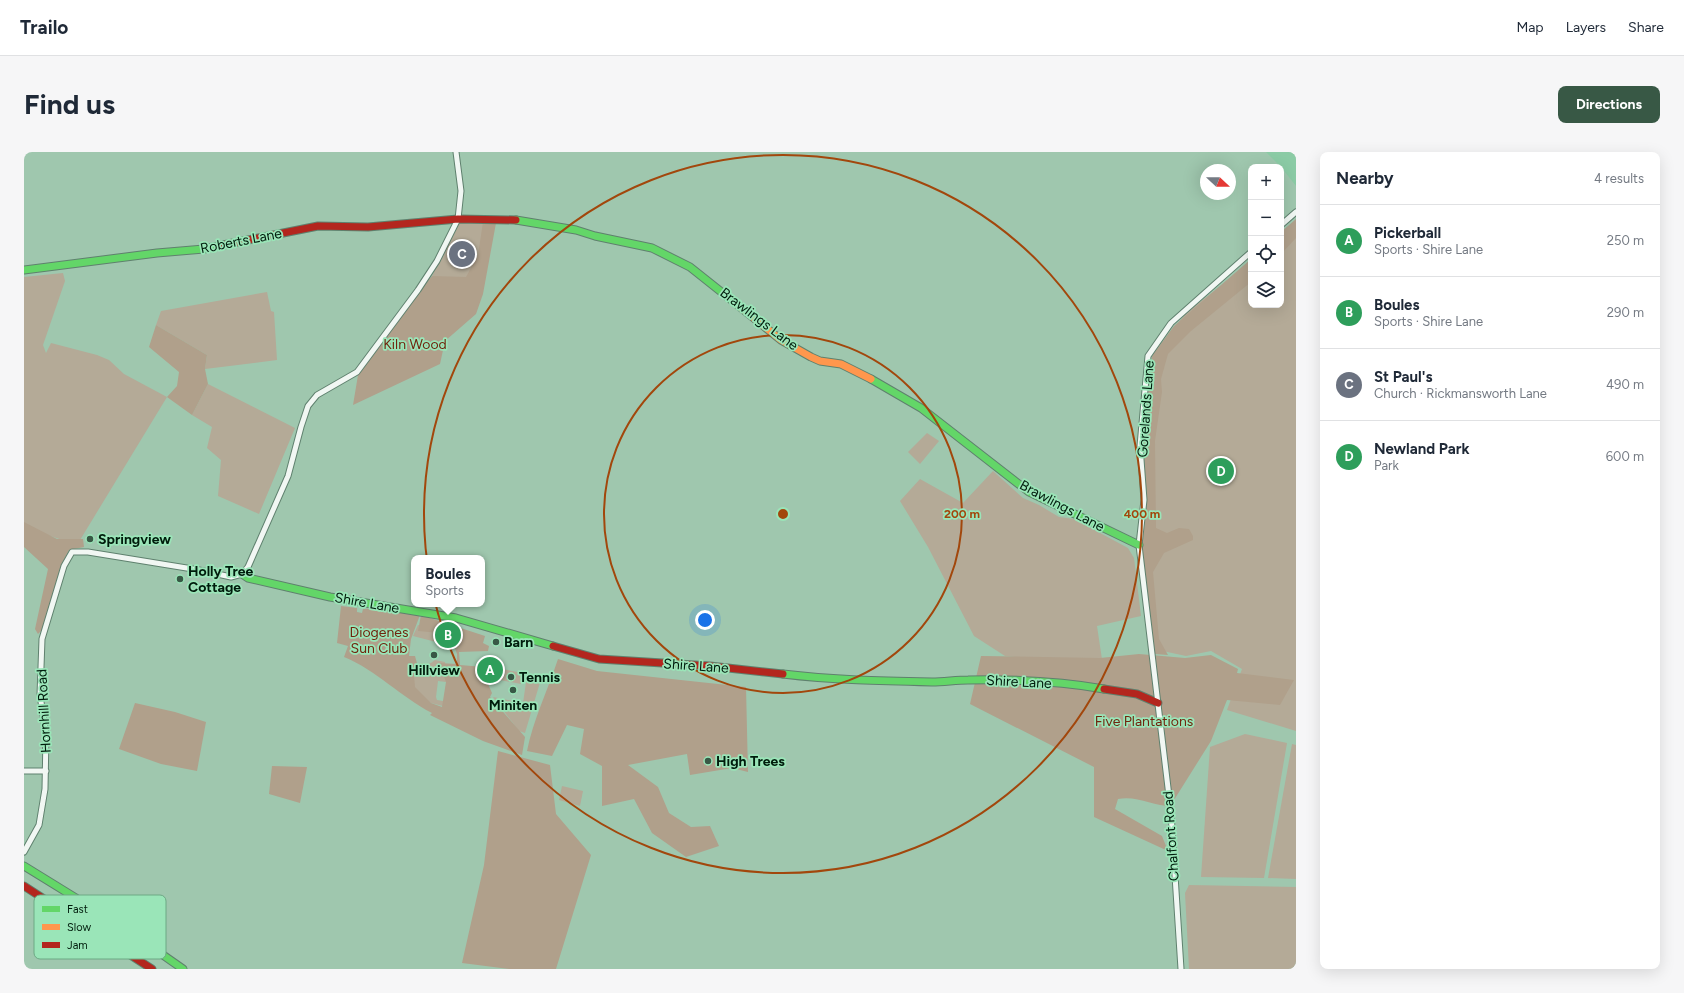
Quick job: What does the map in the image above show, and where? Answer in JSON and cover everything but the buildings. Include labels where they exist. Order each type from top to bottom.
[{"type":"main road","name":"Roberts Lane","points":[[24,270],[157,253],[204,249],[318,226],[368,227],[458,219]]},
{"type":"main road","name":"Brawlings Lane","points":[[458,219],[523,220],[576,230],[596,236],[652,248],[690,267],[781,340],[820,361],[841,364],[884,385],[921,408],[1029,492],[1139,545]]},
{"type":"main road","name":"Shire Lane","points":[[242,574],[248,578],[330,597],[456,618],[599,659],[710,666],[813,677],[933,682],[968,680],[1022,681],[1082,685],[1137,694],[1158,703]]},
{"type":"main road","points":[[24,866],[71,895]]},
{"type":"main road","points":[[24,886],[38,895]]},
{"type":"main road","points":[[166,957],[183,969]]},
{"type":"main road","points":[[137,959],[152,969]]},
{"type":"street","points":[[242,574],[248,567],[288,476],[300,427],[308,406],[317,395],[357,372],[418,290],[437,261],[458,219],[461,192],[456,152]]},
{"type":"street","points":[[1284,222],[1296,212]]},
{"type":"street","name":"Gorelands Lane","points":[[1158,703],[1139,545],[1144,500],[1140,446],[1148,356],[1171,323],[1248,255]]},
{"type":"street","name":"Hornhill Road","points":[[24,852],[38,825],[46,789],[46,735],[40,696],[42,639],[64,566],[72,552],[88,552],[199,570],[231,577],[242,574]]},
{"type":"street","name":"Chalfont Road","points":[[1158,703],[1171,813],[1181,969]]},
{"type":"street","points":[[24,771],[46,772]]},
{"type":"shaded area","points":[[1266,152],[1296,152],[1296,186],[1284,171],[1284,164],[1278,164]]},
{"type":"shaded area","points":[[458,219],[487,223],[470,285],[432,276]]},
{"type":"shaded area","points":[[1296,225],[1296,731],[1227,710],[1242,669],[1211,651],[1186,656],[1158,650],[1143,545],[1149,499],[1153,354],[1187,312],[1248,264],[1248,308],[1284,308],[1284,235]]},
{"type":"shaded area","points":[[63,273],[65,281],[43,345],[46,353],[51,343],[97,355],[109,360],[124,374],[167,397],[77,545],[24,527],[24,277]]},
{"type":"shaded area","points":[[267,292],[271,311],[274,312],[277,360],[205,369],[207,355],[156,325],[161,311]]},
{"type":"shaded area","points":[[208,384],[295,428],[259,514],[218,496],[221,460],[207,448],[212,427],[192,415]]},
{"type":"shaded area","points":[[927,433],[939,441],[920,464],[908,452]]},
{"type":"shaded area","points":[[993,471],[1023,498],[1039,505],[1059,517],[1074,519],[1128,548],[1134,558],[1141,616],[1097,626],[1103,666],[1005,656],[974,636],[928,547],[900,501],[920,479],[963,503]]},
{"type":"shaded area","points":[[418,625],[453,631],[452,640],[436,642],[413,636]]},
{"type":"shaded area","points":[[435,660],[445,662],[446,682],[438,681],[436,697],[437,700],[443,701],[443,706],[431,703],[410,690],[419,663],[431,663]]},
{"type":"shaded area","name":"Tennis","points":[[502,669],[523,673],[521,684],[500,680]]},
{"type":"shaded area","points":[[527,675],[541,679],[525,733],[519,731],[493,697],[523,703]]},
{"type":"shaded area","points":[[1245,734],[1287,743],[1264,878],[1201,877],[1210,747]]},
{"type":"shaded area","points":[[1292,744],[1296,745],[1296,879],[1268,878]]},
{"type":"shaded area","points":[[562,786],[583,791],[580,806],[559,800]]},
{"type":"shaded area","points":[[1189,885],[1296,887],[1296,969],[1189,969],[1185,893]]},
{"type":"green space","points":[[1296,219],[1296,238],[1284,251],[1284,236],[1284,229]]},
{"type":"green space","name":"Kiln Wood","points":[[483,222],[496,223],[483,294],[476,314],[445,341],[440,364],[353,405],[358,375],[407,305],[432,276],[466,277],[478,255]]},
{"type":"green space","points":[[1248,262],[1248,284],[1191,331],[1168,354],[1161,379],[1162,392],[1155,441],[1156,528],[1167,533],[1179,528],[1189,529],[1193,536],[1193,540],[1164,553],[1153,572],[1159,639],[1168,655],[1155,654],[1142,549],[1147,499],[1143,444],[1152,356],[1174,326]]},
{"type":"green space","points":[[156,325],[207,355],[205,369],[208,384],[192,415],[167,397],[177,386],[179,372],[149,347]]},
{"type":"green space","points":[[24,522],[57,539],[83,539],[84,547],[69,550],[62,564],[42,630],[38,634],[35,629],[48,569],[24,547]]},
{"type":"green space","name":"Diogenes Sun Club","points":[[341,606],[357,608],[357,612],[362,613],[363,609],[380,608],[420,615],[411,639],[409,656],[415,656],[418,667],[414,675],[415,687],[431,703],[442,707],[446,682],[439,663],[457,664],[457,654],[450,634],[418,631],[421,615],[485,636],[483,643],[489,646],[488,651],[459,652],[460,665],[484,667],[482,681],[488,684],[492,693],[490,697],[525,737],[522,755],[483,741],[430,715],[432,713],[421,707],[378,676],[356,662],[344,657],[348,646],[337,643]]},
{"type":"green space","name":"Five Plantations","points":[[1139,654],[1185,658],[1211,655],[1238,669],[1237,673],[1294,680],[1280,705],[1227,700],[1211,741],[1174,800],[1174,806],[1160,805],[1125,798],[1118,799],[1115,809],[1162,836],[1168,851],[1094,817],[1094,767],[970,704],[981,656],[1100,658]]},
{"type":"green space","points":[[558,659],[597,671],[746,687],[748,772],[732,768],[690,775],[687,754],[628,765],[658,787],[669,813],[691,827],[710,826],[719,846],[686,857],[652,833],[634,799],[602,806],[602,766],[580,754],[584,729],[567,725],[552,756],[527,751],[537,716]]},
{"type":"green space","points":[[135,703],[175,712],[206,722],[197,771],[161,764],[119,749]]},
{"type":"green space","points":[[498,751],[550,765],[556,814],[591,855],[556,969],[509,969],[462,963],[484,865]]},
{"type":"green space","points":[[272,766],[307,767],[300,803],[269,794]]},
{"type":"traffic: fast","points":[[516,220],[576,230],[595,236],[652,248],[690,267],[739,306]]},
{"type":"traffic: fast","points":[[24,270],[157,253],[204,249],[223,245]]},
{"type":"traffic: fast","points":[[871,379],[921,408],[1029,492],[1139,545]]},
{"type":"traffic: fast","points":[[242,574],[248,578],[330,597],[456,618],[553,646]]},
{"type":"traffic: fast","points":[[783,674],[838,679],[932,682],[964,680],[1019,680],[1053,682],[1104,689]]},
{"type":"traffic: fast","points":[[24,866],[71,895]]},
{"type":"traffic: fast","points":[[166,957],[183,969]]},
{"type":"traffic: slow","points":[[739,306],[781,340],[811,357],[820,361],[841,364],[871,379]]},
{"type":"traffic: jam","points":[[223,245],[318,226],[368,227],[458,219],[516,220]]},
{"type":"traffic: jam","points":[[553,646],[599,659],[710,666],[783,674]]},
{"type":"traffic: jam","points":[[1104,689],[1137,694],[1158,703]]},
{"type":"traffic: jam","points":[[24,886],[38,895]]},
{"type":"traffic: jam","points":[[137,959],[152,969]]},
{"type":"place","name":"St Paul's","points":[[462,254]]},
{"type":"place","name":"Newland Park","points":[[1221,471]]},
{"type":"place","name":"Springview","points":[[90,539]]},
{"type":"place","name":"Holly Tree Cottage","points":[[180,579]]},
{"type":"place","name":"Boules","points":[[448,635]]},
{"type":"place","name":"Barn","points":[[496,642]]},
{"type":"place","name":"Hillview","points":[[434,655]]},
{"type":"place","name":"Pickerball","points":[[490,670]]},
{"type":"place","name":"Tennis","points":[[511,677]]},
{"type":"place","name":"Miniten","points":[[513,690]]},
{"type":"place","name":"High Trees","points":[[708,761]]}]
